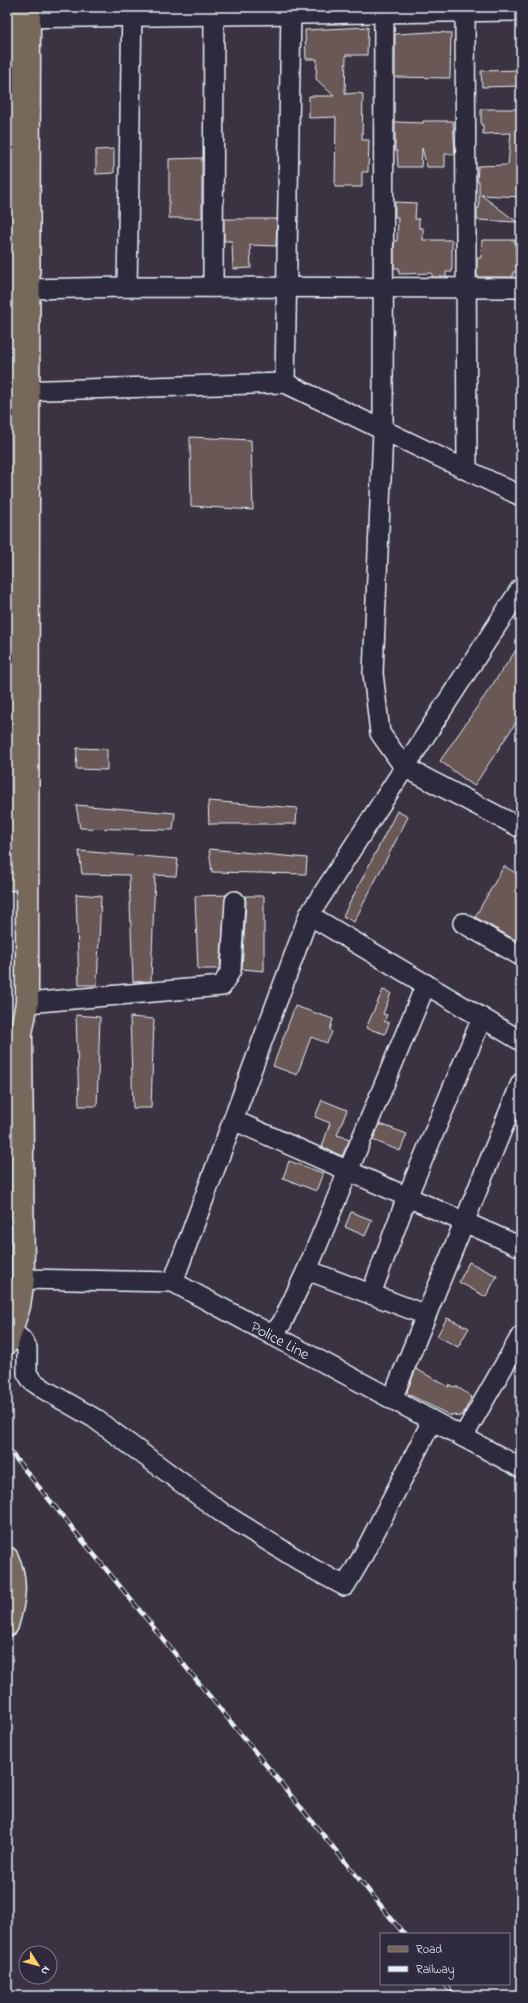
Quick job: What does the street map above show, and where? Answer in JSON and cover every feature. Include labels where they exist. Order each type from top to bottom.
[{"type":"main road","points":[[22,1033],[12,1010],[18,391],[28,289],[29,13]]},
{"type":"main road","points":[[7,15],[18,391],[27,1002],[22,1033],[23,1279],[19,1306],[9,1337]]},
{"type":"main road","points":[[7,1558],[12,1569],[15,1589],[8,1616]]},
{"type":"street","points":[[465,9],[465,288],[467,470]]},
{"type":"street","points":[[7,15],[29,13],[291,10],[465,9],[521,11]]},
{"type":"street","points":[[285,383],[288,287],[291,10]]},
{"type":"street","points":[[384,10],[383,431],[373,674],[380,733],[404,767],[521,828]]},
{"type":"street","points":[[213,287],[214,11]]},
{"type":"street","points":[[127,287],[132,12]]},
{"type":"street","points":[[28,289],[127,287],[521,288]]},
{"type":"street","points":[[18,391],[285,383],[521,496]]},
{"type":"street","points":[[173,1282],[309,915],[521,588]]},
{"type":"street","points":[[27,1002],[222,986],[231,970],[235,901]]},
{"type":"street","points":[[309,915],[521,1041]]},
{"type":"street","points":[[462,923],[521,956]]},
{"type":"street","points":[[272,1335],[282,1323],[307,1270],[426,984]]},
{"type":"street","points":[[372,1294],[407,1197],[482,1018]]},
{"type":"street","points":[[392,1399],[521,1083]]},
{"type":"street","points":[[233,1120],[521,1247]]},
{"type":"street","points":[[307,1270],[426,1315]]},
{"type":"street","name":"Police Line","points":[[23,1279],[173,1282],[521,1468]]},
{"type":"street","points":[[463,1437],[521,1336]]},
{"type":"street","points":[[9,1337],[22,1340],[27,1348],[27,1373],[32,1380],[45,1390],[94,1418],[221,1512],[313,1569],[345,1586],[361,1559],[432,1421]]},
{"type":"building","points":[[368,27],[367,55],[346,55],[345,94],[363,94],[362,140],[369,140],[368,172],[362,172],[362,187],[335,187],[336,117],[309,118],[309,96],[334,96],[316,79],[317,59],[306,59],[305,30]]},
{"type":"building","points":[[432,32],[451,33],[450,78],[395,77],[395,34]]},
{"type":"building","points":[[521,70],[521,86],[482,87],[481,71]]},
{"type":"building","points":[[481,109],[521,109],[521,197],[481,195],[517,222],[477,220],[477,208],[479,208],[479,181],[477,181],[478,166],[508,165],[511,133],[483,134],[483,125],[481,125]]},
{"type":"building","points":[[423,121],[453,121],[455,154],[445,154],[445,167],[427,167],[422,148],[421,167],[398,167],[397,151],[395,151],[395,122],[423,123]]},
{"type":"building","points":[[114,149],[114,173],[96,174],[96,150]]},
{"type":"building","points":[[202,158],[202,218],[169,218],[169,159]]},
{"type":"building","points":[[395,202],[416,203],[415,219],[419,219],[419,228],[423,228],[423,240],[452,240],[452,272],[446,272],[446,277],[432,277],[432,273],[399,274],[399,268],[394,268],[394,241],[397,241],[398,217],[395,217]]},
{"type":"building","points":[[224,219],[277,219],[276,246],[250,245],[251,268],[233,269],[232,241],[224,241]]},
{"type":"building","points":[[482,240],[515,240],[517,272],[513,272],[513,277],[477,277],[477,258],[481,258]]},
{"type":"building","points":[[190,437],[251,440],[253,510],[191,506]]},
{"type":"building","points":[[521,643],[521,715],[474,786],[440,761]]},
{"type":"building","points":[[77,748],[107,749],[107,770],[76,769]]},
{"type":"building","points":[[208,801],[297,808],[296,824],[209,824]]},
{"type":"building","points":[[76,805],[175,813],[173,830],[80,828]]},
{"type":"building","points":[[397,811],[408,817],[354,922],[343,916]]},
{"type":"building","points":[[209,849],[307,858],[306,874],[212,872]]},
{"type":"building","points":[[79,851],[178,859],[176,876],[155,875],[151,981],[133,982],[129,875],[82,874]]},
{"type":"building","points":[[504,866],[521,876],[521,943],[475,917]]},
{"type":"building","points":[[76,894],[101,896],[97,985],[79,985]]},
{"type":"building","points":[[226,895],[220,967],[219,969],[198,969],[195,896]]},
{"type":"building","points":[[245,896],[264,896],[264,971],[242,969],[246,902]]},
{"type":"building","points":[[383,990],[391,993],[383,1014],[387,1015],[384,1021],[389,1023],[385,1034],[366,1028]]},
{"type":"building","points":[[295,1006],[333,1019],[330,1030],[332,1032],[327,1043],[311,1037],[297,1075],[273,1066]]},
{"type":"building","points":[[76,1015],[100,1017],[97,1106],[79,1106]]},
{"type":"building","points":[[130,1017],[154,1019],[151,1108],[133,1108]]},
{"type":"building","points":[[322,1100],[347,1110],[337,1135],[350,1139],[342,1156],[322,1147],[330,1123],[315,1117]]},
{"type":"building","points":[[380,1124],[407,1134],[400,1151],[373,1140]]},
{"type":"building","points":[[289,1161],[323,1173],[316,1191],[283,1178]]},
{"type":"building","points":[[351,1212],[372,1220],[365,1236],[345,1227]]},
{"type":"building","points":[[469,1262],[497,1276],[486,1297],[459,1282]]},
{"type":"building","points":[[447,1318],[469,1328],[458,1347],[437,1336]]},
{"type":"building","points":[[416,1369],[449,1387],[450,1384],[453,1387],[456,1386],[472,1397],[462,1416],[460,1415],[459,1417],[452,1414],[451,1416],[408,1394],[407,1391]]},
{"type":"railway","points":[[7,1448],[403,1933]]},
{"type":"railway","points":[[446,1985],[455,1996]]}]
